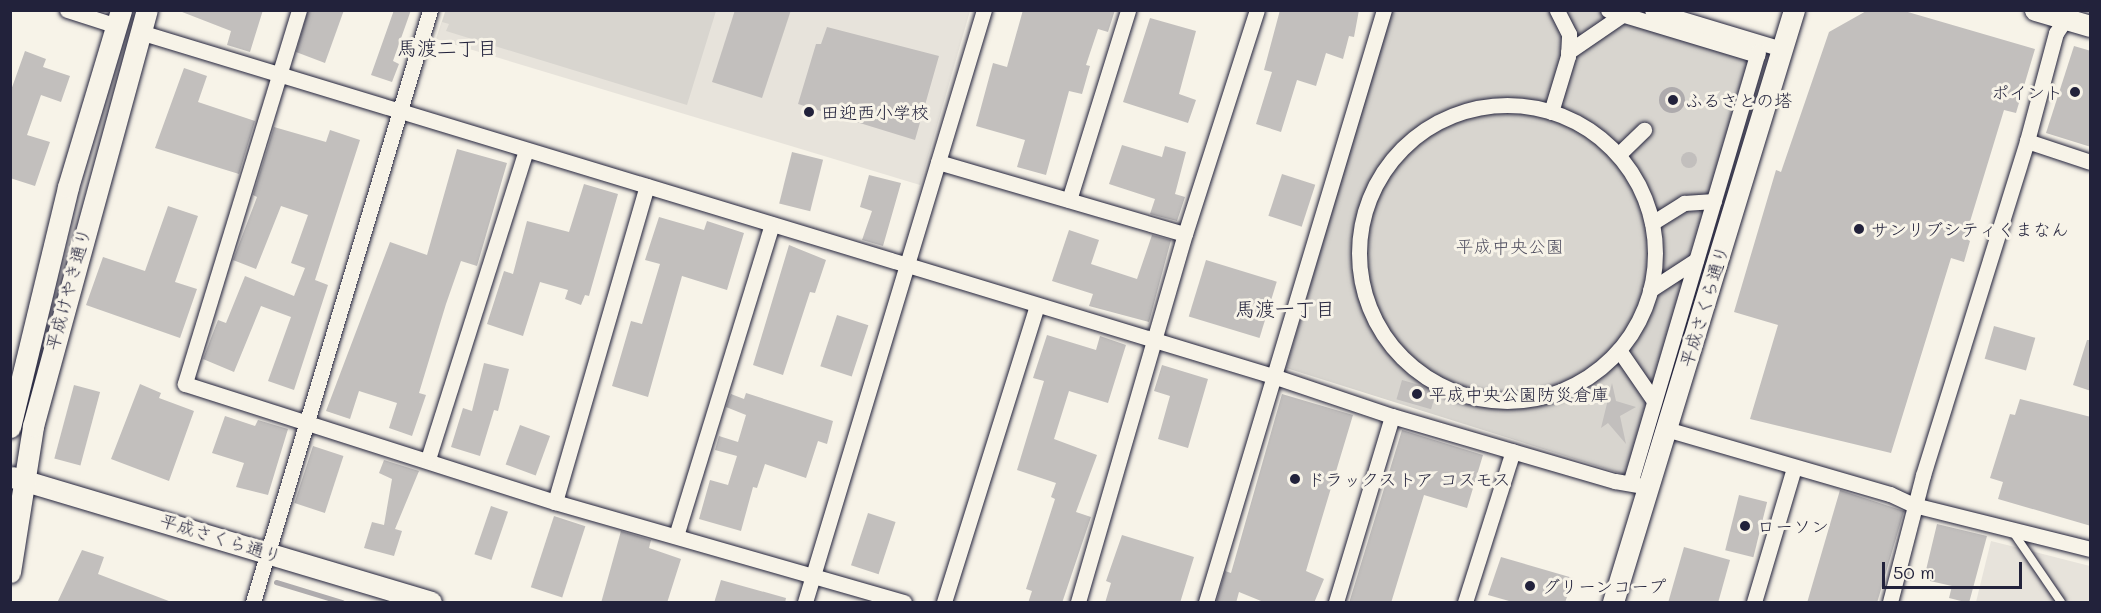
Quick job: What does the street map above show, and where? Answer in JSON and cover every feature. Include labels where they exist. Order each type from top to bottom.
[{"type":"street","points":[[67,10],[119,18]]},
{"type":"street","name":"平成けやき通り","points":[[10,572],[17,478],[33,426],[71,275],[147,10]]},
{"type":"street","points":[[299,10],[185,384],[428,459],[555,502],[904,603]]},
{"type":"street","points":[[253,603],[430,10]]},
{"type":"street","points":[[805,603],[984,10]]},
{"type":"street","points":[[1069,200],[1128,10]]},
{"type":"street","points":[[1078,603],[1185,234],[1257,10]]},
{"type":"street","points":[[1206,603],[1275,377],[1333,199],[1384,10]]},
{"type":"street","points":[[1551,112],[1568,52],[1569,34],[1557,10]]},
{"type":"street","points":[[1652,10],[1782,49]]},
{"type":"street","name":"平成さくら通り","points":[[1613,603],[1640,482],[1666,429],[1794,10]]},
{"type":"street","points":[[2035,10],[2091,26]]},
{"type":"street","points":[[140,32],[1155,340],[1392,416],[1513,451],[1640,482],[1654,402],[1758,53],[1615,13],[1568,52]]},
{"type":"street","name":"平成けやき通り","points":[[10,427],[68,187],[119,18]]},
{"type":"street","points":[[1890,603],[1914,504],[2027,141],[2056,33],[2066,18]]},
{"type":"street","points":[[1488,105],[1535,106],[1551,112],[1579,122],[1619,154],[1646,198],[1656,249],[1648,300],[1618,350],[1586,380],[1538,399],[1486,401],[1438,386],[1400,357],[1373,319],[1360,274],[1361,227],[1376,183],[1405,146],[1443,119],[1488,105]]},
{"type":"street","points":[[1619,154],[1644,130]]},
{"type":"street","points":[[2027,141],[2091,162]]},
{"type":"street","points":[[428,459],[526,150]]},
{"type":"street","points":[[938,162],[1185,234]]},
{"type":"street","points":[[555,502],[647,186]]},
{"type":"street","points":[[1652,223],[1684,204],[1714,201]]},
{"type":"street","points":[[676,536],[772,224]]},
{"type":"street","points":[[1650,290],[1696,260]]},
{"type":"street","points":[[944,603],[1037,305]]},
{"type":"street","points":[[1618,350],[1654,402]]},
{"type":"street","points":[[1336,603],[1392,416]]},
{"type":"street","points":[[1666,429],[1890,494],[1914,504],[2091,549]]},
{"type":"street","points":[[1465,603],[1513,451]]},
{"type":"street","points":[[1754,603],[1794,468]]},
{"type":"street","name":"平成さくら通り","points":[[17,478],[431,603]]},
{"type":"lane","points":[[2011,529],[2061,603]]},
{"type":"shaded area","name":"田迎西小学校","points":[[445,11],[970,11],[920,185],[436,39]]},
{"type":"shaded area","points":[[1672,87],[1681,91],[1685,100],[1681,109],[1672,113],[1663,109],[1659,100],[1663,91]]},
{"type":"shaded area","points":[[1991,541],[2090,566],[2090,602],[1976,602]]},
{"type":"green space","points":[[446,10],[716,11],[687,105],[446,31],[449,24],[442,22]]},
{"type":"green space","name":"平成中央公園","points":[[1391,11],[1621,11],[1758,51],[1632,477],[1286,368]]},
{"type":"building","points":[[177,10],[263,10],[250,52],[227,45],[231,31]]},
{"type":"building","points":[[308,10],[344,10],[325,63],[296,52]]},
{"type":"building","points":[[394,10],[411,10],[393,61],[399,64],[392,82],[371,75]]},
{"type":"building","points":[[735,10],[791,10],[762,98],[712,82]]},
{"type":"building","points":[[1023,10],[1115,10],[1108,32],[1098,29],[1086,65],[1090,66],[1082,94],[1069,91],[1046,175],[1017,167],[1025,140],[976,126],[993,63],[1007,67]]},
{"type":"building","points":[[1280,10],[1359,10],[1354,37],[1349,36],[1343,59],[1326,53],[1316,86],[1297,80],[1281,132],[1256,124],[1272,72],[1264,70]]},
{"type":"building","name":"サンリブシティくまなん","points":[[1868,10],[1901,10],[2035,49],[2016,113],[2004,110],[1965,238],[1970,241],[1964,262],[1951,258],[1891,453],[1750,419],[1778,325],[1734,312],[1776,170],[1781,172],[1829,32]]},
{"type":"building","points":[[1150,18],[1196,31],[1179,94],[1196,100],[1188,123],[1123,102]]},
{"type":"building","points":[[827,27],[939,56],[915,140],[798,104],[816,44],[821,44]]},
{"type":"building","name":"ポイント","points":[[2074,46],[2091,51],[2091,147],[2046,133]]},
{"type":"building","points":[[25,51],[46,59],[43,67],[70,76],[61,102],[41,95],[27,135],[50,142],[35,186],[10,178],[10,93]]},
{"type":"building","points":[[184,68],[207,76],[198,102],[255,121],[239,174],[155,148]]},
{"type":"building","points":[[274,127],[326,142],[330,130],[360,140],[315,280],[328,285],[294,390],[268,381],[291,317],[261,306],[234,372],[203,359],[218,320],[226,323],[245,276],[294,296],[305,268],[291,263],[308,215],[281,206],[256,269],[233,260],[257,197],[253,195]]},
{"type":"building","points":[[1122,145],[1162,157],[1165,146],[1186,152],[1175,194],[1185,197],[1177,221],[1150,214],[1155,199],[1109,184]]},
{"type":"building","points":[[457,149],[507,163],[477,266],[461,261],[446,304],[419,393],[426,395],[412,436],[389,428],[397,403],[359,391],[350,419],[326,411],[390,242],[427,255]]},
{"type":"building","points":[[792,152],[823,160],[810,211],[779,203]]},
{"type":"building","points":[[1689,152],[1697,160],[1689,168],[1681,160]]},
{"type":"building","points":[[1282,174],[1315,185],[1302,227],[1268,216]]},
{"type":"building","points":[[869,175],[901,183],[883,246],[862,240],[872,211],[860,207]]},
{"type":"building","points":[[584,184],[618,194],[589,296],[585,295],[581,305],[565,299],[568,290],[540,282],[523,336],[487,324],[504,271],[513,274],[527,221],[569,232]]},
{"type":"building","points":[[168,206],[198,216],[175,282],[197,289],[180,338],[86,305],[103,257],[145,271]]},
{"type":"building","points":[[659,217],[704,230],[707,221],[744,233],[727,290],[682,276],[648,397],[612,386],[631,321],[642,324],[660,264],[645,260]]},
{"type":"building","points":[[1069,230],[1099,240],[1091,264],[1137,279],[1152,235],[1171,240],[1149,322],[1089,306],[1093,294],[1052,281]]},
{"type":"building","points":[[789,245],[826,260],[815,293],[810,292],[783,375],[753,365]]},
{"type":"building","points":[[1206,260],[1277,282],[1260,338],[1189,316]]},
{"type":"building","points":[[837,315],[868,325],[852,377],[820,366]]},
{"type":"building","points":[[1994,326],[2035,338],[2026,371],[1985,359]]},
{"type":"building","points":[[1047,335],[1096,350],[1100,336],[1126,345],[1108,403],[1069,391],[1054,439],[1097,455],[1076,512],[1091,517],[1062,603],[1028,603],[1032,591],[1026,589],[1055,499],[1051,497],[1056,483],[1017,470],[1044,381],[1033,378]]},
{"type":"building","points":[[2087,340],[2091,340],[2091,391],[2073,385]]},
{"type":"building","points":[[484,363],[509,369],[498,411],[494,410],[480,456],[451,447],[463,408],[472,411]]},
{"type":"building","points":[[1162,365],[1208,379],[1188,448],[1158,439],[1170,396],[1154,391]]},
{"type":"building","name":"平成中央公園防災倉庫","points":[[1402,380],[1437,390],[1431,409],[1396,399]]},
{"type":"building","points":[[1612,383],[1616,401],[1636,407],[1620,416],[1626,444],[1608,423],[1601,428]]},
{"type":"building","points":[[140,384],[161,393],[159,398],[194,411],[169,481],[111,459]]},
{"type":"building","points":[[74,385],[100,392],[80,465],[54,458]]},
{"type":"building","points":[[746,393],[833,421],[827,444],[818,441],[806,478],[765,464],[757,488],[753,487],[741,531],[699,519],[710,480],[728,485],[737,456],[715,450],[719,436],[738,442],[746,415],[726,407],[731,394],[744,399]]},
{"type":"building","name":"ドラックストア コスモス","points":[[1282,394],[1353,415],[1306,571],[1324,579],[1314,603],[1266,603],[1239,592],[1236,603],[1216,603],[1225,571],[1231,573]]},
{"type":"building","points":[[2020,399],[2091,417],[2091,526],[1998,499],[2003,482],[1990,478],[2010,414],[2015,415]]},
{"type":"building","points":[[225,416],[255,426],[258,420],[288,429],[268,495],[236,487],[244,463],[212,453]]},
{"type":"building","points":[[520,425],[550,436],[536,475],[506,464]]},
{"type":"building","points":[[1402,430],[1483,455],[1467,508],[1424,495],[1391,603],[1349,603]]},
{"type":"building","points":[[313,446],[343,456],[325,513],[294,503]]},
{"type":"building","points":[[384,460],[419,471],[395,529],[402,531],[394,556],[364,548],[372,522],[384,525],[392,479],[379,473]]},
{"type":"building","points":[[1840,490],[1904,511],[1877,603],[1807,603]]},
{"type":"building","name":"ローソン","points":[[1739,495],[1767,502],[1753,557],[1725,550]]},
{"type":"building","points":[[491,506],[508,512],[491,560],[474,554]]},
{"type":"building","points":[[868,513],[896,522],[879,574],[851,565]]},
{"type":"building","points":[[554,516],[585,526],[562,598],[531,587]]},
{"type":"building","points":[[1937,524],[1987,536],[1969,603],[1949,598],[1952,586],[1930,581],[1932,572],[1926,570]]},
{"type":"building","points":[[621,531],[651,540],[649,548],[681,559],[667,603],[601,603]]},
{"type":"building","points":[[1122,535],[1194,557],[1180,603],[1105,603],[1111,583],[1106,581]]},
{"type":"building","points":[[1684,547],[1730,560],[1718,603],[1668,603]]},
{"type":"building","points":[[82,550],[104,557],[98,574],[174,603],[57,603]]},
{"type":"building","name":"グリーンコープ","points":[[1501,557],[1573,578],[1565,603],[1516,603],[1488,595]]},
{"type":"building","points":[[721,580],[786,598],[785,603],[714,603]]},
{"type":"waterway","points":[[276,582],[342,602]]},
{"type":"place","name":"ポイント","points":[[2075,92]]},
{"type":"place","name":"ふるさとの塔","points":[[1673,100]]},
{"type":"place","name":"田迎西小学校","points":[[809,112]]},
{"type":"place","name":"サンリブシティくまなん","points":[[1859,229]]},
{"type":"place","name":"平成中央公園防災倉庫","points":[[1417,394]]},
{"type":"place","name":"ドラックストア コスモス","points":[[1295,479]]},
{"type":"place","name":"ローソン","points":[[1745,526]]},
{"type":"place","name":"グリーンコープ","points":[[1530,586]]},
{"type":"district","name":"馬渡二丁目","points":[[447,47]]},
{"type":"district","name":"馬渡一丁目","points":[[1285,308]]}]
